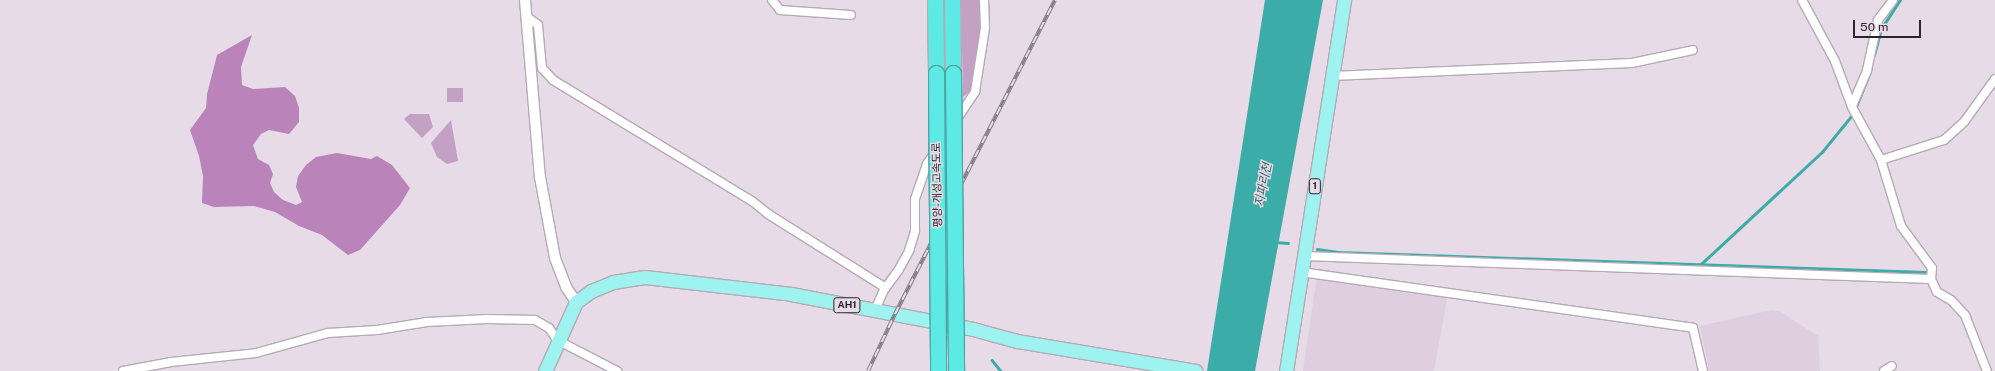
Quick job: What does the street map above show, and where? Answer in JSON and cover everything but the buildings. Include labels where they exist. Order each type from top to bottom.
[{"type":"highway","name":"평양-개성고속도로","points":[[935,0],[938,371]]},
{"type":"highway","name":"평양-개성고속도로","points":[[952,0],[956,371]]},
{"type":"main road","name":"1","points":[[1286,371],[1344,0]]},
{"type":"main road","name":"AH1","points":[[545,371],[557,340],[576,302],[592,291],[613,282],[645,277],[791,294],[973,329],[1017,341],[1196,371]]},
{"type":"street","points":[[525,0],[540,177],[555,258],[566,287],[576,302]]},
{"type":"street","points":[[772,0],[780,10],[852,15]]},
{"type":"street","points":[[875,310],[886,288],[909,251],[915,231],[915,199],[927,164],[975,92],[985,28],[984,0]]},
{"type":"street","points":[[1802,0],[1835,60],[1857,118],[1881,160],[1901,226],[1932,268],[1931,279],[1937,292],[1951,300],[1965,315],[1987,371]]},
{"type":"street","points":[[1852,107],[1867,70],[1878,20],[1892,0]]},
{"type":"street","points":[[526,16],[538,25],[542,68],[549,77],[752,201],[768,214],[886,288]]},
{"type":"street","points":[[1332,76],[1632,63],[1693,50]]},
{"type":"street","points":[[1881,160],[1944,140],[1964,122],[1995,79]]},
{"type":"street","points":[[1304,256],[1931,279]]},
{"type":"street","points":[[1301,272],[1693,328],[1703,371]]},
{"type":"street","points":[[123,371],[171,362],[256,353],[328,333],[377,330],[428,322],[535,320],[549,328],[557,340],[617,371]]},
{"type":"street","points":[[1884,371],[1892,366]]},
{"type":"shaded area","points":[[961,0],[980,0],[983,21],[972,90],[963,97]]},
{"type":"shaded area","points":[[252,35],[241,67],[242,85],[253,89],[285,87],[295,96],[299,108],[299,122],[289,134],[269,130],[261,134],[253,145],[258,159],[269,165],[273,174],[270,183],[274,192],[283,200],[296,205],[302,202],[296,187],[298,176],[306,165],[316,157],[337,153],[371,159],[377,156],[392,165],[410,188],[400,205],[360,250],[348,255],[322,235],[299,226],[275,212],[254,206],[214,207],[202,203],[203,176],[199,156],[190,130],[206,108],[207,94],[217,55]]},
{"type":"shaded area","points":[[447,88],[463,88],[463,102],[447,102]]},
{"type":"shaded area","points":[[410,114],[429,114],[433,127],[422,138],[404,119]]},
{"type":"shaded area","points":[[451,120],[458,161],[447,164],[437,157],[431,143]]},
{"type":"shaded area","points":[[1318,269],[1449,288],[1434,371],[1303,371]]},
{"type":"shaded area","points":[[1772,310],[1779,311],[1818,336],[1820,371],[1709,371],[1700,326]]},
{"type":"water","name":"지파리천","points":[[1265,0],[1323,0],[1255,371],[1207,371]]},
{"type":"waterway","points":[[1874,55],[1881,29],[1900,0]]},
{"type":"waterway","points":[[1855,109],[1868,77]]},
{"type":"waterway","points":[[1701,264],[1822,152],[1853,114]]},
{"type":"waterway","points":[[1275,242],[1288,243]]},
{"type":"waterway","points":[[1317,249],[1338,252],[1926,272]]},
{"type":"waterway","points":[[992,360],[1001,371]]},
{"type":"railway","points":[[868,371],[895,314],[1055,0]]}]
